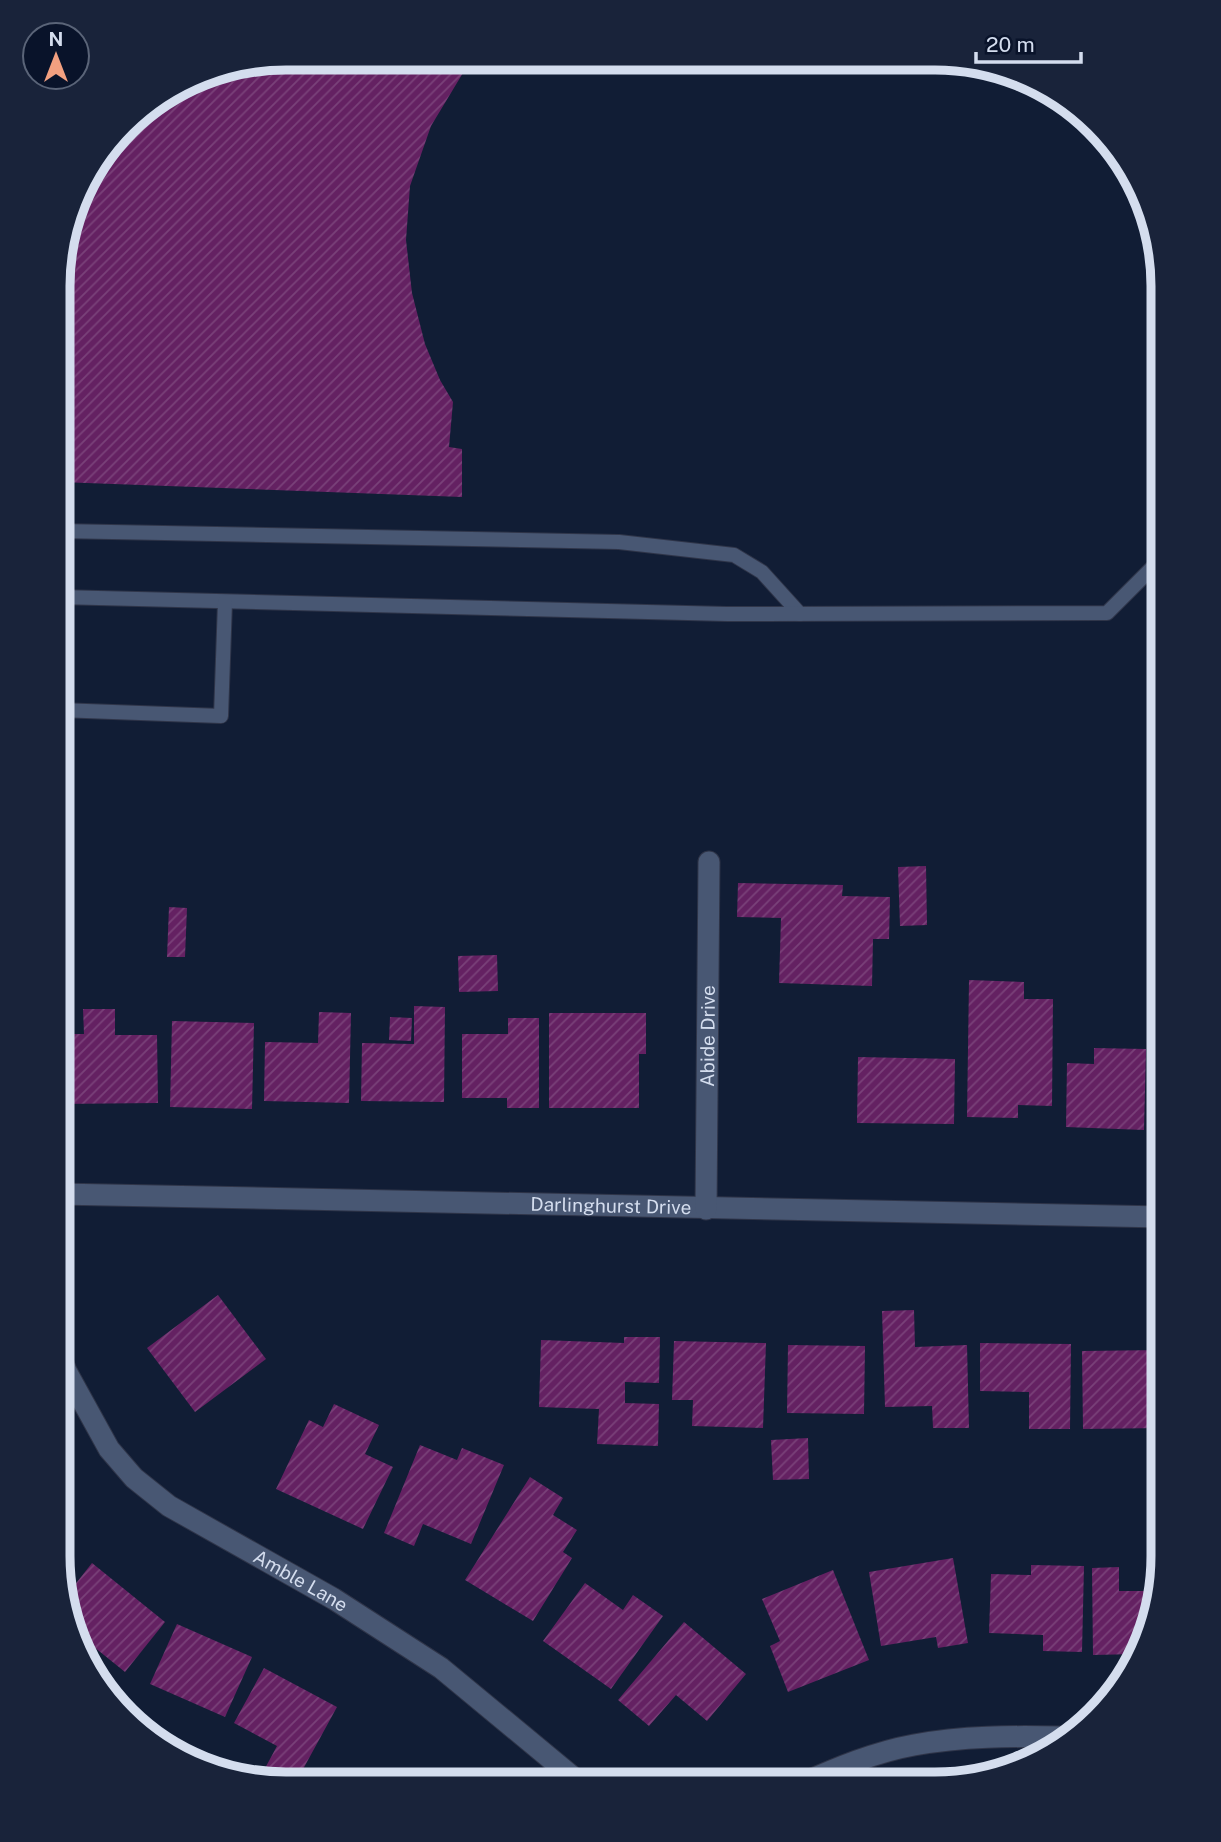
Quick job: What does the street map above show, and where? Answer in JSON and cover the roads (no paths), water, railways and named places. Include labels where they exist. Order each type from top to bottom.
[{"type":"street","name":"Abide Drive","points":[[706,1209],[709,862]]},
{"type":"street","name":"Darlinghurst Drive","points":[[70,1194],[1151,1217]]},
{"type":"street","name":"Amble Lane","points":[[70,1378],[109,1449],[134,1478],[169,1506],[334,1599],[441,1668],[567,1772]]},
{"type":"street","points":[[827,1772],[912,1745],[1002,1736],[1052,1737]]},
{"type":"lane","points":[[70,531],[632,543],[734,555],[762,572],[800,614]]},
{"type":"lane","points":[[70,597],[800,614],[1107,613],[1151,569]]},
{"type":"lane","points":[[70,710],[221,716],[225,602]]}]
